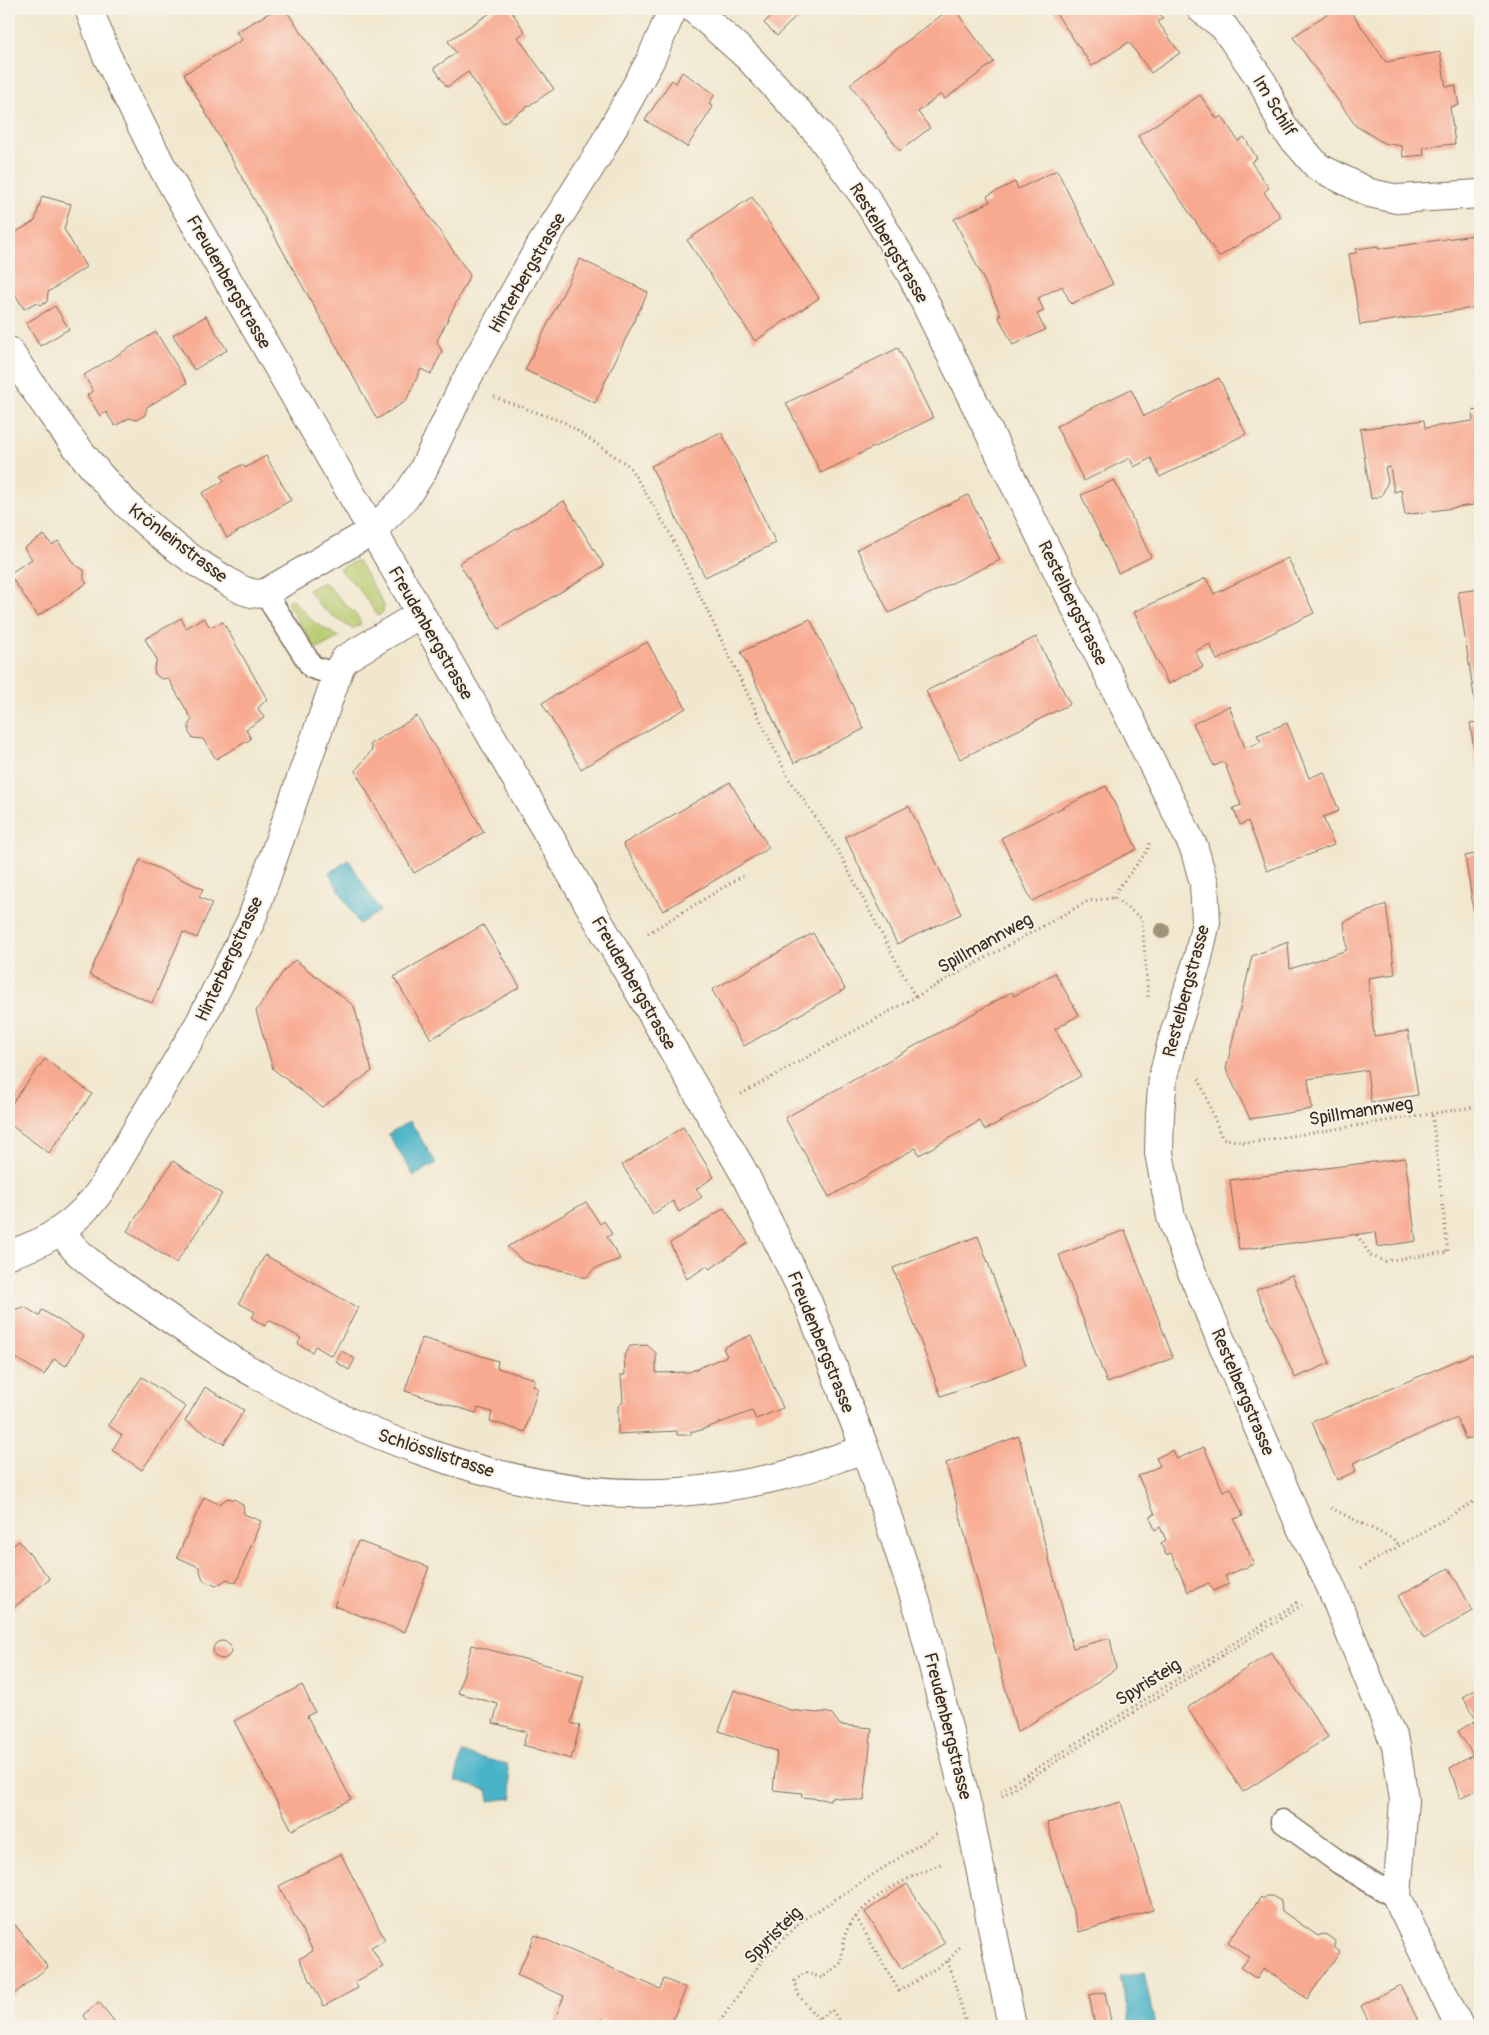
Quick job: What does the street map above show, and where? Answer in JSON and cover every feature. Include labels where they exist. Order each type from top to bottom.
[{"type":"street","name":"Freudenbergstrasse","points":[[89,9],[106,54],[160,163],[744,1173],[807,1300],[865,1448],[921,1618],[969,1813],[1012,2026]]},
{"type":"street","name":"Hinterbergstrasse","points":[[372,531],[405,498],[422,472],[464,384],[536,253],[603,146],[650,61],[673,9]]},
{"type":"street","name":"Restelbergstrasse","points":[[694,9],[748,57],[818,133],[867,200],[902,257],[1194,848],[1204,883],[1206,922],[1197,962],[1172,1041],[1163,1077],[1160,1113],[1159,1153],[1171,1217],[1188,1263],[1301,1528],[1330,1585],[1396,1746],[1404,1800],[1397,1898],[1459,2026]]},
{"type":"street","name":"Im Schilf","points":[[1201,9],[1224,27],[1263,83],[1284,127],[1318,166],[1370,193],[1397,199],[1480,194]]},
{"type":"street","name":"Krönleinstrasse","points":[[9,351],[42,402],[83,456],[118,497],[158,533],[202,566],[243,591],[255,595],[265,593]]},
{"type":"street","points":[[265,593],[372,531]]},
{"type":"street","name":"Hinterbergstrasse","points":[[9,1254],[62,1230],[88,1207],[101,1190],[200,1022],[251,921],[336,675],[345,659],[420,614]]},
{"type":"street","name":"Schlösslistrasse","points":[[62,1230],[74,1248],[100,1270],[252,1373],[361,1427],[443,1458],[516,1478],[554,1486],[595,1491],[679,1492],[728,1486],[782,1476],[865,1448]]},
{"type":"lane","points":[[265,593],[312,667],[336,675]]},
{"type":"lane","points":[[1282,1821],[1340,1863],[1397,1898]]},
{"type":"path","points":[[493,397],[566,423],[629,466],[667,528],[789,779],[837,849],[915,997]]},
{"type":"path","points":[[1148,998],[1142,919],[1114,898],[1116,891],[1148,850],[1150,842]]},
{"type":"path","points":[[648,933],[744,875]]},
{"type":"path","name":"Spillmannweg","points":[[741,1094],[1088,901],[1114,898]]},
{"type":"path","name":"Spillmannweg","points":[[1197,1075],[1222,1138],[1247,1143],[1480,1106]]},
{"type":"path","points":[[1357,1235],[1371,1256],[1385,1261],[1448,1252],[1432,1114]]},
{"type":"path","points":[[1357,1571],[1480,1498]]},
{"type":"path","points":[[1324,1508],[1328,1506],[1393,1539],[1400,1546]]},
{"type":"path","name":"Spyristeig","points":[[1301,1600],[1001,1793],[1308,1601]]},
{"type":"path","name":"Spyristeig","points":[[717,2026],[763,1959],[800,1922],[941,1830]]},
{"type":"path","points":[[818,2019],[798,1994],[795,1981],[804,1972],[822,1978],[841,1964],[846,1931],[862,1908],[908,1878]]},
{"type":"path","points":[[856,1917],[900,1991],[948,1962],[967,2026]]},
{"type":"path","points":[[808,2026],[832,2010],[842,2026]]},
{"type":"green space","points":[[355,561],[359,562],[384,605],[383,612],[378,616],[359,589],[339,569]]},
{"type":"green space","points":[[324,582],[357,616],[361,624],[352,629],[322,608],[308,590]]},
{"type":"green space","points":[[291,598],[315,623],[339,637],[321,647],[315,648],[287,602]]},
{"type":"water","points":[[349,860],[380,911],[359,924],[329,873]]},
{"type":"water","points":[[410,1121],[436,1163],[414,1176],[388,1134]]},
{"type":"water","points":[[462,1753],[507,1764],[513,1798],[489,1801],[487,1790],[455,1781]]},
{"type":"water","points":[[1144,1972],[1155,2026],[1131,2026],[1120,1977]]},
{"type":"building","points":[[276,9],[285,9],[470,275],[437,341],[442,352],[431,374],[421,369],[406,401],[377,419],[184,74],[242,40],[236,32]]},
{"type":"building","points":[[496,9],[510,9],[525,32],[518,37],[554,89],[503,123],[468,72],[447,87],[434,68],[456,53],[448,41]]},
{"type":"building","points":[[778,9],[799,9],[801,11],[777,36],[764,23]]},
{"type":"building","points":[[950,9],[954,9],[994,62],[945,99],[941,94],[918,112],[930,128],[900,151],[850,84]]},
{"type":"building","points":[[1053,9],[1156,9],[1163,18],[1158,22],[1180,53],[1151,73],[1129,42],[1092,66]]},
{"type":"building","points":[[1334,9],[1349,9],[1386,62],[1440,52],[1446,87],[1455,85],[1459,105],[1450,107],[1455,144],[1423,147],[1424,155],[1403,157],[1402,146],[1384,143],[1356,126],[1293,37]]},
{"type":"building","points":[[682,72],[715,94],[709,104],[713,107],[687,147],[645,120],[672,80],[676,83]]},
{"type":"building","points":[[1200,95],[1217,119],[1222,116],[1238,141],[1244,137],[1257,158],[1251,162],[1269,188],[1264,192],[1281,217],[1219,257],[1138,136]]},
{"type":"building","points":[[1057,170],[1113,284],[1071,304],[1062,286],[1038,298],[1044,311],[1037,314],[1045,330],[1013,345],[998,316],[1001,315],[954,219],[990,202],[987,196],[1015,182],[1018,189]]},
{"type":"building","points":[[42,196],[71,204],[64,229],[86,267],[48,292],[47,302],[41,305],[35,303],[24,309],[9,284],[9,236],[35,221]]},
{"type":"building","points":[[752,197],[819,298],[755,341],[687,240]]},
{"type":"building","points":[[1480,234],[1480,307],[1360,325],[1349,254],[1356,253],[1356,249],[1378,246],[1378,249]]},
{"type":"building","points":[[580,259],[648,292],[595,403],[525,370]]},
{"type":"building","points":[[55,306],[69,329],[40,346],[26,323]]},
{"type":"building","points":[[206,316],[227,350],[194,370],[173,335]]},
{"type":"building","points":[[156,332],[187,383],[147,407],[145,415],[136,420],[129,418],[115,426],[106,412],[100,416],[87,395],[93,391],[84,375]]},
{"type":"building","points":[[898,348],[933,418],[821,473],[786,403]]},
{"type":"building","points":[[1219,378],[1246,434],[1160,477],[1151,458],[1134,467],[1130,458],[1084,481],[1056,426],[1131,389],[1144,416]]},
{"type":"building","points":[[1480,410],[1480,504],[1405,515],[1401,490],[1394,492],[1390,467],[1385,468],[1388,481],[1382,495],[1371,499],[1360,429],[1424,420],[1425,428],[1473,421],[1472,411]]},
{"type":"building","points":[[721,432],[776,543],[705,577],[651,466]]},
{"type":"building","points":[[266,456],[291,500],[227,538],[202,493],[224,481],[221,476],[243,464],[245,468]]},
{"type":"building","points":[[1114,480],[1151,557],[1118,573],[1081,495]]},
{"type":"building","points":[[968,495],[1000,560],[889,613],[857,549]]},
{"type":"building","points":[[564,501],[604,566],[499,629],[459,563]]},
{"type":"building","points":[[44,535],[52,545],[58,541],[74,564],[84,570],[84,580],[87,583],[38,616],[9,574],[32,559],[24,548]]},
{"type":"building","points":[[1288,558],[1314,613],[1217,660],[1210,644],[1195,651],[1203,667],[1168,684],[1134,612],[1206,578],[1214,594]]},
{"type":"building","points":[[1480,589],[1480,769],[1477,769],[1470,723],[1478,722],[1458,592]]},
{"type":"building","points":[[181,618],[186,628],[204,618],[210,627],[223,622],[267,699],[258,708],[264,718],[246,729],[251,739],[216,759],[203,739],[193,738],[189,733],[189,724],[192,720],[168,678],[161,679],[155,674],[154,668],[157,660],[145,639]]},
{"type":"building","points":[[810,619],[864,729],[794,763],[741,652]]},
{"type":"building","points":[[1036,637],[1070,704],[960,759],[926,691]]},
{"type":"building","points":[[647,642],[686,708],[581,769],[542,703]]},
{"type":"building","points":[[1229,706],[1245,748],[1261,742],[1257,735],[1287,723],[1309,778],[1324,772],[1339,811],[1323,817],[1334,845],[1267,871],[1248,821],[1240,825],[1233,808],[1241,805],[1224,762],[1214,766],[1193,724]]},
{"type":"building","points":[[417,716],[484,832],[414,873],[355,771],[372,750],[370,744]]},
{"type":"building","points":[[730,782],[769,848],[663,911],[623,844]]},
{"type":"building","points":[[1106,786],[1137,849],[1032,901],[1001,838]]},
{"type":"building","points":[[909,806],[961,914],[897,944],[845,837]]},
{"type":"building","points":[[1480,853],[1480,923],[1476,924],[1465,856]]},
{"type":"building","points":[[140,860],[203,889],[199,897],[212,903],[197,938],[183,932],[152,1003],[89,975]]},
{"type":"building","points":[[1386,904],[1395,974],[1368,978],[1374,1036],[1408,1031],[1418,1095],[1371,1102],[1367,1070],[1308,1079],[1312,1109],[1250,1119],[1226,1069],[1252,956],[1288,942],[1290,969],[1347,950],[1344,922]]},
{"type":"building","points":[[483,925],[520,987],[431,1039],[394,977]]},
{"type":"building","points":[[813,933],[845,989],[744,1046],[712,990]]},
{"type":"building","points":[[295,960],[354,1006],[372,1071],[322,1107],[273,1069],[256,1011],[283,972]]},
{"type":"building","points":[[1055,973],[1079,1015],[1055,1029],[1081,1076],[985,1130],[980,1121],[919,1155],[916,1148],[829,1197],[785,1118],[1012,992],[1014,996]]},
{"type":"building","points":[[45,1059],[92,1094],[49,1153],[9,1124],[9,1107]]},
{"type":"building","points":[[683,1127],[714,1177],[696,1189],[702,1197],[679,1212],[673,1201],[653,1214],[622,1165]]},
{"type":"building","points":[[1405,1158],[1416,1241],[1377,1247],[1375,1232],[1239,1250],[1230,1180]]},
{"type":"building","points":[[173,1161],[222,1194],[176,1263],[127,1231]]},
{"type":"building","points":[[586,1202],[600,1224],[604,1221],[612,1234],[607,1237],[620,1259],[594,1269],[587,1277],[581,1277],[570,1272],[537,1266],[523,1261],[507,1247]]},
{"type":"building","points":[[724,1208],[748,1243],[710,1269],[707,1266],[687,1279],[670,1243]]},
{"type":"building","points":[[1125,1230],[1173,1358],[1107,1383],[1059,1255]]},
{"type":"building","points":[[978,1236],[1026,1365],[941,1396],[893,1268]]},
{"type":"building","points":[[265,1255],[358,1308],[332,1356],[315,1346],[312,1352],[298,1344],[301,1338],[269,1320],[265,1326],[252,1318],[255,1312],[239,1303]]},
{"type":"building","points":[[1292,1275],[1330,1363],[1295,1378],[1256,1290]]},
{"type":"building","points":[[25,1307],[39,1316],[42,1310],[84,1336],[66,1366],[54,1359],[44,1375],[9,1354],[9,1319],[16,1309]]},
{"type":"building","points":[[751,1335],[783,1408],[756,1419],[752,1411],[698,1431],[691,1431],[691,1435],[677,1435],[677,1431],[618,1434],[618,1406],[623,1402],[621,1375],[625,1375],[624,1355],[630,1346],[647,1345],[656,1353],[656,1373],[689,1372],[727,1356],[723,1348]]},
{"type":"building","points":[[422,1338],[498,1361],[497,1368],[535,1379],[533,1386],[538,1388],[525,1432],[490,1421],[492,1412],[478,1408],[476,1413],[405,1391]]},
{"type":"building","points":[[342,1351],[355,1359],[349,1370],[336,1362]]},
{"type":"building","points":[[1472,1354],[1480,1372],[1480,1434],[1466,1440],[1457,1418],[1353,1463],[1356,1471],[1337,1480],[1312,1422]]},
{"type":"building","points":[[142,1377],[186,1407],[142,1470],[112,1450],[122,1435],[108,1425]]},
{"type":"building","points":[[205,1387],[244,1410],[224,1444],[185,1421]]},
{"type":"building","points":[[1019,1436],[1043,1537],[1073,1648],[1110,1638],[1116,1668],[1086,1690],[1017,1732],[946,1463]]},
{"type":"building","points":[[1204,1447],[1223,1491],[1231,1488],[1243,1516],[1234,1519],[1254,1564],[1225,1576],[1229,1584],[1213,1591],[1209,1583],[1188,1592],[1171,1553],[1166,1555],[1161,1543],[1166,1540],[1160,1527],[1155,1530],[1150,1517],[1155,1514],[1138,1476],[1160,1466],[1156,1458],[1173,1450],[1177,1459]]},
{"type":"building","points":[[204,1497],[219,1504],[228,1498],[236,1500],[243,1505],[244,1514],[261,1521],[236,1583],[227,1579],[216,1586],[203,1580],[199,1567],[177,1557]]},
{"type":"building","points":[[19,1541],[50,1579],[9,1611],[9,1549]]},
{"type":"building","points":[[358,1541],[429,1567],[405,1632],[334,1606]]},
{"type":"building","points":[[1449,1568],[1473,1611],[1424,1639],[1398,1596]]},
{"type":"building","points":[[222,1641],[228,1644],[231,1650],[228,1656],[222,1659],[216,1656],[213,1650],[216,1644]]},
{"type":"building","points":[[472,1645],[584,1675],[571,1723],[580,1726],[571,1759],[523,1745],[527,1732],[493,1723],[498,1704],[458,1693]]},
{"type":"building","points":[[1271,1652],[1328,1737],[1243,1792],[1187,1708]]},
{"type":"building","points":[[302,1685],[315,1712],[307,1716],[351,1799],[292,1830],[234,1721]]},
{"type":"building","points":[[1480,1687],[1480,1787],[1460,1799],[1450,1768],[1473,1755],[1458,1731],[1477,1720],[1463,1697]]},
{"type":"building","points":[[734,1690],[790,1710],[832,1714],[840,1725],[872,1728],[864,1801],[831,1797],[830,1800],[801,1797],[802,1793],[773,1790],[777,1751],[719,1731]]},
{"type":"building","points":[[1121,1802],[1153,1910],[1079,1932],[1047,1823]]},
{"type":"building","points":[[341,1854],[385,1940],[371,1947],[383,1967],[355,1982],[358,1988],[324,2006],[299,1959],[313,1951],[279,1886]]},
{"type":"building","points":[[907,1884],[945,1943],[902,1969],[865,1912]]},
{"type":"building","points":[[1267,1896],[1272,1896],[1281,1901],[1282,1911],[1318,1936],[1322,1934],[1327,1935],[1335,1941],[1335,1948],[1340,1952],[1307,1999],[1264,1968],[1257,1979],[1241,1968],[1249,1957],[1228,1942],[1261,1897],[1263,1899]]},
{"type":"building","points":[[9,1917],[48,1967],[9,1998]]},
{"type":"building","points":[[535,1935],[660,1989],[664,1979],[686,1988],[670,2026],[618,2026],[602,2019],[599,2026],[552,2026],[564,1996],[517,1975]]},
{"type":"building","points":[[1400,1985],[1421,2026],[1371,2026],[1361,2006]]},
{"type":"building","points":[[1105,1992],[1112,2026],[1095,2026],[1089,1995]]},
{"type":"building","points":[[99,2002],[118,2026],[79,2026],[87,2020],[83,2015]]}]
